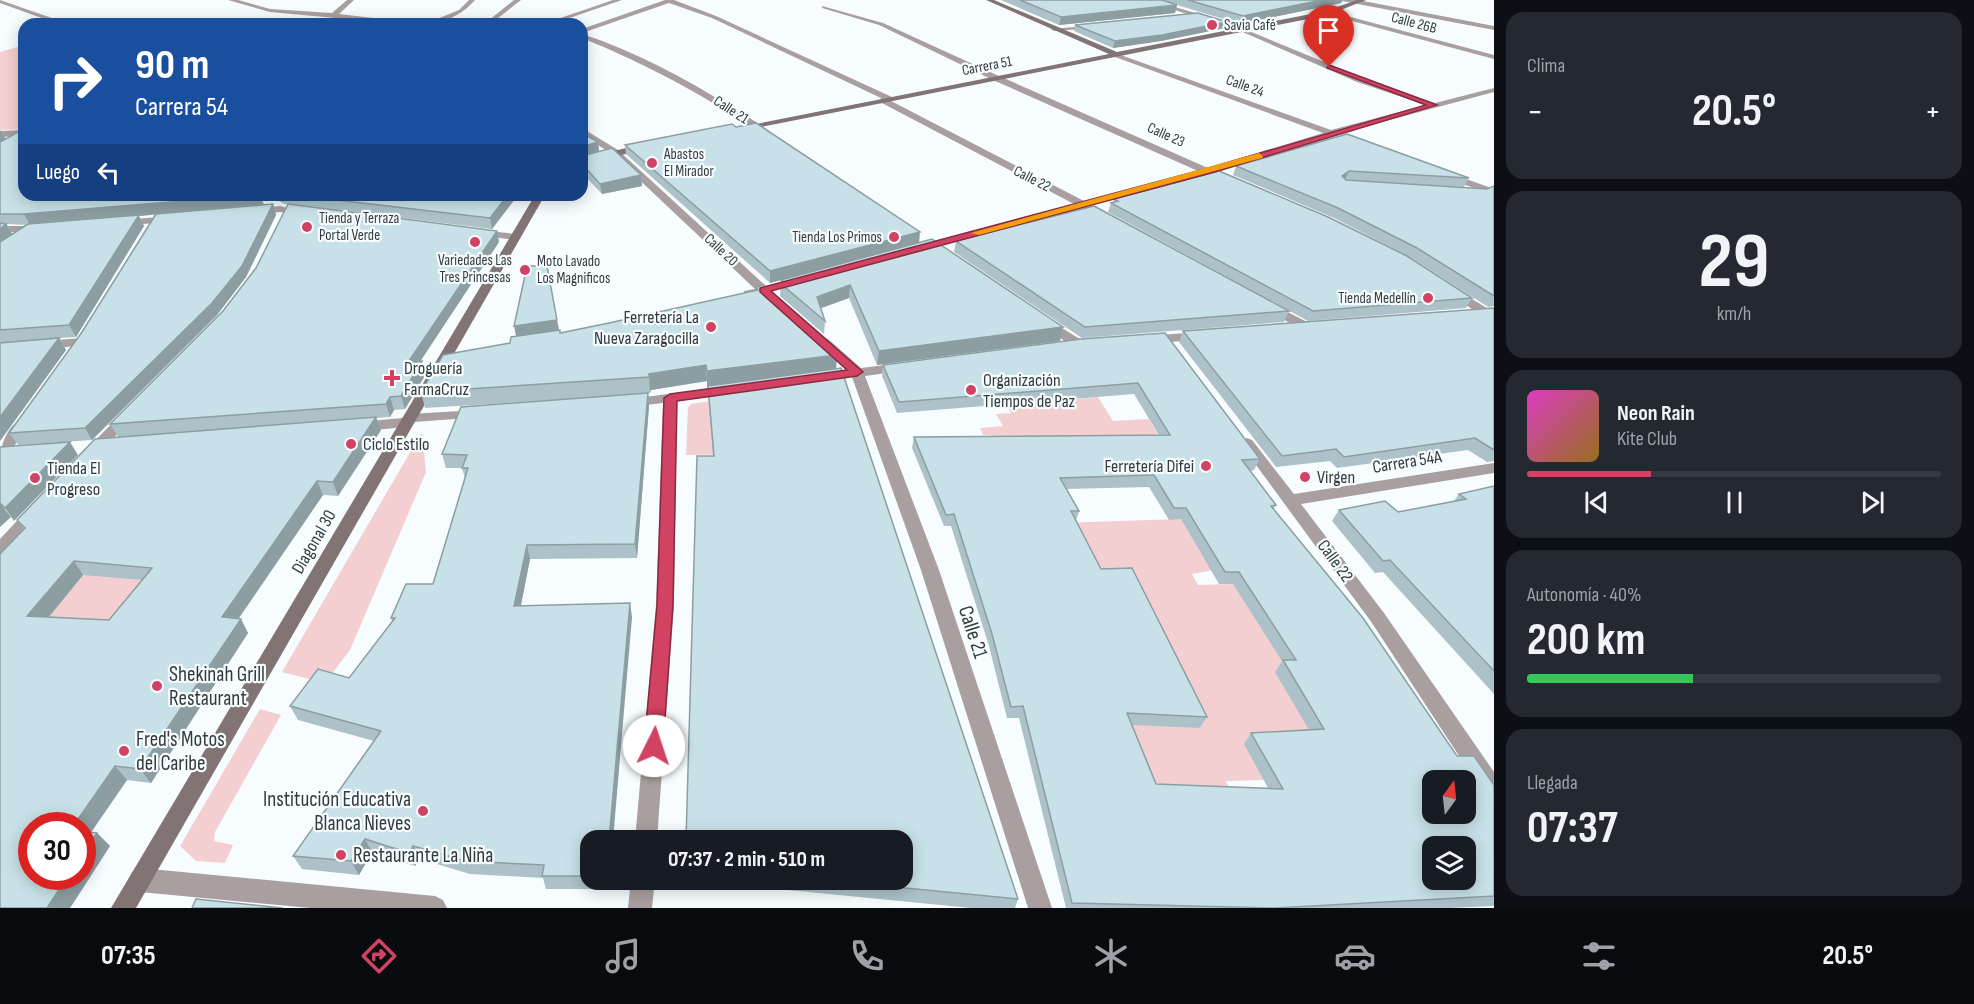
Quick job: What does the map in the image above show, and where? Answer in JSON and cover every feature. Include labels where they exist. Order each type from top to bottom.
[{"type":"street","points":[[231,0],[276,11],[373,18]]},
{"type":"street","points":[[335,15],[351,0]]},
{"type":"street","points":[[443,18],[461,11],[472,0]]},
{"type":"street","points":[[495,18],[518,0]]},
{"type":"street","points":[[564,18],[619,0]]},
{"type":"street","points":[[588,29],[670,0]]},
{"type":"street","name":"Calle 22","points":[[670,0],[714,17],[886,100],[1088,208]]},
{"type":"street","name":"Calle 24","points":[[989,0],[1118,55],[1353,141]]},
{"type":"street","points":[[1146,0],[1244,30],[1360,80],[1433,105]]},
{"type":"street","points":[[1340,0],[1494,28]]},
{"type":"street","points":[[0,1],[47,18]]},
{"type":"street","points":[[1161,4],[1177,2]]},
{"type":"street","name":"Carrera 51","points":[[732,129],[1328,14],[1359,2]]},
{"type":"street","name":"Calle 23","points":[[824,7],[880,24],[996,78],[1229,180]]},
{"type":"street","name":"Calle 26B","points":[[1328,14],[1494,57]]},
{"type":"street","points":[[1178,18],[1196,15]]},
{"type":"street","points":[[1054,29],[1105,25]]},
{"type":"street","name":"Calle 21","points":[[588,38],[651,64],[694,87],[775,138]]},
{"type":"street","points":[[910,250],[938,247],[1088,208],[1332,133],[1494,90]]},
{"type":"street","points":[[0,134],[18,134]]},
{"type":"street","name":"Calle 20","points":[[588,135],[615,152],[780,305]]},
{"type":"street","points":[[6,146],[18,138]]},
{"type":"street","points":[[588,160],[615,152],[650,146]]},
{"type":"street","points":[[1440,173],[1494,193]]},
{"type":"street","points":[[1463,192],[1494,193]]},
{"type":"street","points":[[265,201],[283,215]]},
{"type":"street","name":"Diagonal 30","points":[[123,908],[408,420],[452,354],[537,201]]},
{"type":"street","points":[[246,212],[321,216]]},
{"type":"street","points":[[109,224],[177,218]]},
{"type":"street","points":[[144,237],[155,220]]},
{"type":"street","points":[[0,229],[53,228]]},
{"type":"street","points":[[15,241],[30,230]]},
{"type":"street","points":[[472,232],[516,237]]},
{"type":"street","points":[[923,237],[938,247]]},
{"type":"street","points":[[731,298],[809,278]]},
{"type":"street","points":[[1446,288],[1485,315]]},
{"type":"street","points":[[1256,299],[1313,326],[1284,329]]},
{"type":"street","points":[[1040,318],[1084,344],[1055,347]]},
{"type":"street","points":[[814,335],[857,372]]},
{"type":"street","points":[[1134,341],[1214,335]]},
{"type":"street","points":[[35,346],[84,338],[68,361]]},
{"type":"street","points":[[1167,339],[1181,357]]},
{"type":"street","points":[[810,379],[915,365]]},
{"type":"street","name":"Calle 21","points":[[857,372],[930,570],[1040,908]]},
{"type":"street","points":[[620,403],[740,388]]},
{"type":"street","points":[[647,830],[665,605],[670,398]]},
{"type":"street","points":[[0,454],[34,408]]},
{"type":"street","points":[[80,465],[135,408]]},
{"type":"street","points":[[349,427],[495,413]]},
{"type":"street","name":"Calle 22","points":[[1239,433],[1378,618],[1494,790]]},
{"type":"street","points":[[72,450],[119,446]]},
{"type":"street","points":[[0,454],[25,453]]},
{"type":"street","name":"Carrera 54A","points":[[1291,500],[1494,468]]},
{"type":"street","points":[[0,550],[48,499]]},
{"type":"street","points":[[140,880],[435,908]]},
{"type":"street","points":[[640,908],[642,890]]},
{"type":"shaded area","points":[[18,47],[18,129],[0,130],[0,52]]},
{"type":"shaded area","points":[[983,365],[1046,390],[1053,401],[1098,397],[1113,421],[1149,419],[1165,446],[1159,486],[1137,487],[1002,459],[991,435],[983,435],[980,428],[1003,426],[996,414],[1011,413]]},
{"type":"shaded area","points":[[751,395],[760,454],[686,455],[688,407],[691,404]]},
{"type":"shaded area","points":[[422,432],[426,472],[350,650],[325,683],[282,672]]},
{"type":"shaded area","points":[[1181,519],[1219,569],[1192,574],[1198,585],[1233,584],[1268,628],[1323,727],[1263,780],[1226,781],[1234,799],[1150,797],[1133,752],[1097,580],[1059,523]]},
{"type":"shaded area","points":[[113,538],[126,578],[161,582],[128,622],[11,663]]},
{"type":"shaded area","points":[[260,709],[281,715],[215,832],[214,841],[233,845],[225,863],[196,861],[180,846]]},
{"type":"building","points":[[1020,0],[1162,0],[1177,5],[1061,17]]},
{"type":"building","points":[[1188,0],[1322,0],[1243,16]]},
{"type":"building","points":[[1198,13],[1227,22],[1162,35],[1115,41],[1075,25]]},
{"type":"building","points":[[756,123],[920,232],[770,271],[625,145],[732,124],[736,127]]},
{"type":"building","points":[[18,132],[18,201],[183,201],[0,214],[0,142]]},
{"type":"building","points":[[1347,134],[1469,178],[1349,171],[1342,176],[1346,180],[1487,189],[1494,186],[1494,296],[1417,248],[1338,208],[1236,166]]},
{"type":"building","points":[[588,136],[598,142],[588,145]]},
{"type":"building","points":[[612,148],[641,175],[600,184],[588,171],[588,154]]},
{"type":"building","points":[[1219,171],[1328,217],[1407,256],[1472,298],[1313,311],[1111,203],[1118,201],[1114,199]]},
{"type":"building","points":[[345,201],[503,201],[490,218]]},
{"type":"building","points":[[273,204],[242,266],[212,303],[85,428],[9,433],[82,332],[156,214]]},
{"type":"building","points":[[288,204],[497,231],[407,364],[422,361],[401,396],[390,397],[386,404],[110,424],[223,311],[256,268]]},
{"type":"building","points":[[1094,206],[1289,311],[1085,327],[956,241]]},
{"type":"building","points":[[139,215],[69,325],[0,330],[0,242],[28,224]]},
{"type":"building","points":[[932,239],[1063,327],[879,351],[850,285],[817,297],[825,321],[780,283],[784,282],[781,280]]},
{"type":"building","points":[[527,266],[547,266],[557,320],[514,326]]},
{"type":"building","points":[[763,285],[834,346],[837,355],[707,371],[706,365],[649,374],[649,377],[421,392],[443,355],[510,343],[511,337],[560,330],[560,333],[609,323],[758,290],[757,287]]},
{"type":"building","points":[[1494,308],[1494,450],[1475,438],[1344,457],[1336,449],[1282,456],[1183,331]]},
{"type":"building","points":[[1165,333],[1260,459],[1242,460],[1276,505],[1271,506],[1363,618],[1457,756],[1474,756],[1494,785],[1494,896],[1275,908],[1072,903],[1023,706],[1011,707],[992,634],[954,514],[946,515],[914,437],[1170,435],[1138,383],[899,402],[883,365],[1081,339]],"holes":[[[1154,475],[1174,508],[1186,508],[1225,572],[1239,572],[1296,660],[1283,660],[1324,729],[1251,733],[1283,789],[1156,784],[1127,713],[1207,717],[1132,568],[1101,569],[1071,511],[1079,511],[1060,478]]]},
{"type":"building","points":[[59,338],[0,417],[0,343]]},
{"type":"building","points":[[841,368],[1018,899],[913,889],[913,830],[686,830],[697,456],[714,456],[708,386]]},
{"type":"building","points":[[648,393],[635,544],[527,545],[514,606],[630,603],[610,830],[580,830],[580,876],[542,876],[544,865],[465,861],[413,846],[409,853],[365,839],[351,861],[293,856],[381,731],[290,706],[318,669],[349,678],[395,618],[391,618],[406,584],[433,584],[468,468],[462,468],[467,455],[442,454],[461,407]]},
{"type":"building","points":[[376,417],[333,482],[317,481],[222,617],[241,619],[140,769],[115,766],[83,812],[18,812],[18,890],[59,890],[47,908],[0,908],[0,554],[25,528],[17,520],[95,439]],"holes":[[[74,561],[152,568],[109,620],[27,616]]]},
{"type":"building","points":[[70,442],[5,508],[0,505],[0,447]]},
{"type":"building","points":[[1494,486],[1494,671],[1390,560],[1383,561],[1339,510],[1385,501],[1398,512],[1466,499],[1459,494]]},
{"type":"building","points":[[196,899],[283,908],[192,908]]},
{"type":"slow traffic","points":[[976,233],[1259,156]]},
{"type":"place","name":"Savia Café","points":[[1212,25]]},
{"type":"place","name":"Abastos El Mirador","points":[[652,163]]},
{"type":"place","name":"Tienda y Terraza Portal Verde","points":[[307,227]]},
{"type":"place","name":"Tienda Los Primos","points":[[894,237]]},
{"type":"place","name":"Variedades Las Tres Princesas","points":[[475,242]]},
{"type":"place","name":"Moto Lavado Los Magnificos","points":[[525,270]]},
{"type":"place","name":"Tienda Medellín","points":[[1428,298]]},
{"type":"place","name":"Ferretería La Nueva Zaragocilla","points":[[711,327]]},
{"type":"place","name":"Droguería FarmaCruz","points":[[392,378]]},
{"type":"place","name":"Organización Tiempos de Paz","points":[[971,390]]},
{"type":"place","name":"Ciclo Estilo","points":[[351,444]]},
{"type":"place","name":"Ferretería Difei","points":[[1206,466]]},
{"type":"place","name":"Virgen","points":[[1305,477]]},
{"type":"place","name":"Tienda El Progreso","points":[[35,478]]},
{"type":"place","name":"Shekinah Grill Restaurant","points":[[157,686]]},
{"type":"place","name":"Fred's Motos del Caribe","points":[[124,751]]},
{"type":"place","name":"Institución Educativa Blanca Nieves","points":[[423,811]]},
{"type":"place","name":"Restaurante La Niña","points":[[341,855]]},
{"type":"route","points":[[654,746],[665,605],[670,398],[857,372],[764,290],[1208,171],[1433,105],[1329,67]]}]
